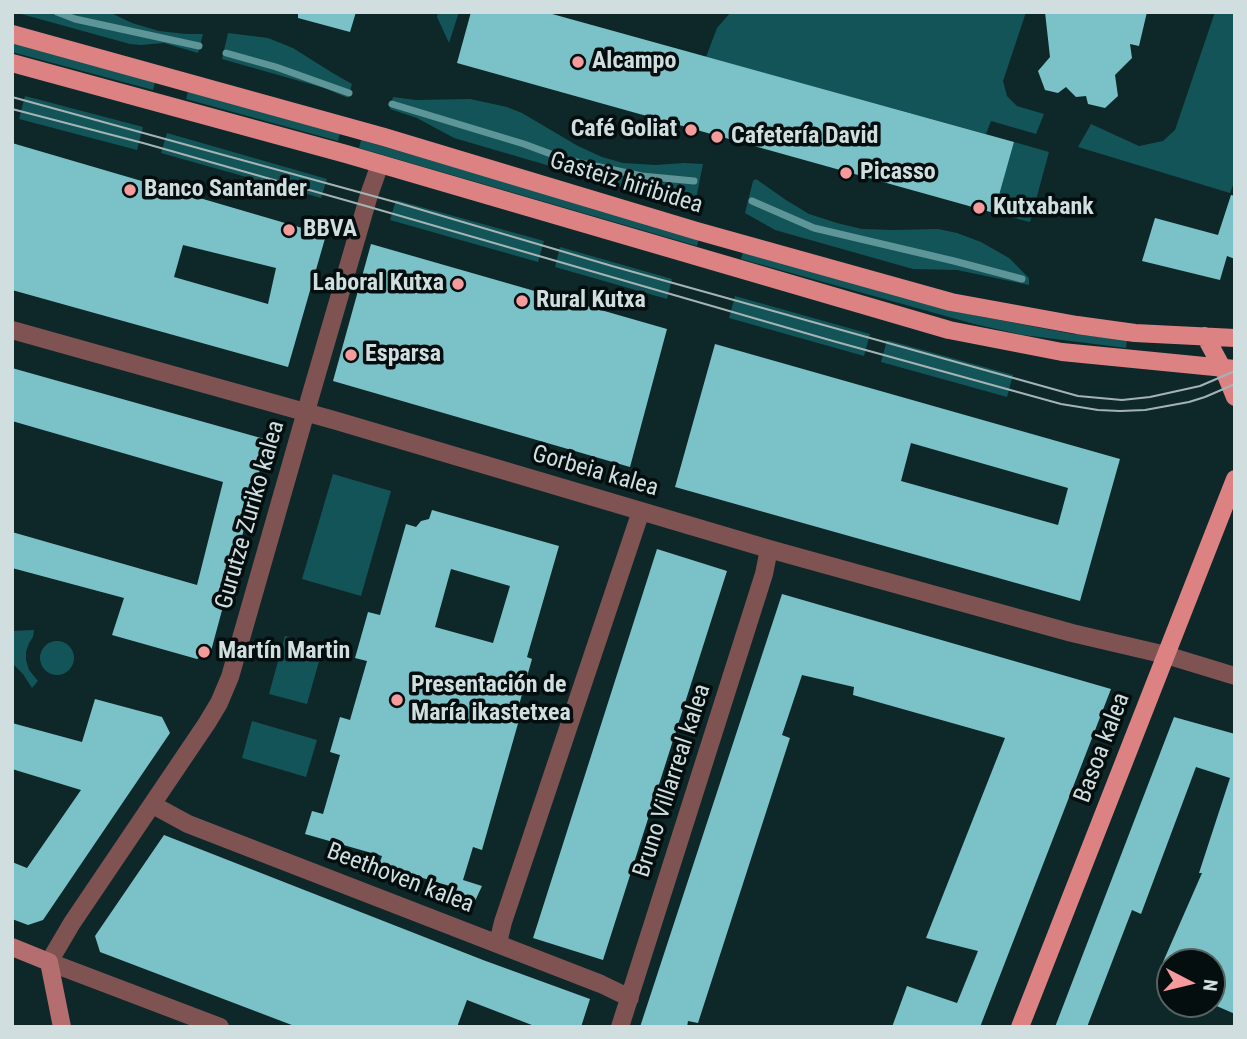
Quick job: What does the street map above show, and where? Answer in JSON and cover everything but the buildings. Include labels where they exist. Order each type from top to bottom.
[{"type":"main road","name":"Gasteiz hiribidea","points":[[12,34],[384,136],[715,236],[951,302],[1135,333],[1235,338]]},
{"type":"main road","name":"Gasteiz hiribidea","points":[[12,63],[380,164],[949,330],[1062,352],[1228,368]]},
{"type":"main road","points":[[1205,336],[1228,368],[1235,397]]},
{"type":"main road","name":"Basoa kalea","points":[[1020,1027],[1234,483]]},
{"type":"main road","points":[[12,947],[49,961],[62,1027]]},
{"type":"street","name":"Gurutze Zuriko kalea","points":[[49,961],[207,723],[230,677],[380,164]]},
{"type":"street","name":"Gorbeia kalea","points":[[12,330],[306,412],[769,549],[1072,633],[1166,655],[1235,676]]},
{"type":"street","points":[[498,943],[641,511]]},
{"type":"street","name":"Bruno Villarreal kalea","points":[[620,1027],[764,574],[769,549]]},
{"type":"street","name":"Beethoven kalea","points":[[153,805],[188,824],[498,943],[630,998]]},
{"type":"street","points":[[49,961],[220,1027]]},
{"type":"shaded area","points":[[14,12],[109,12],[132,23],[159,31],[203,34],[198,53],[164,43],[130,44]]},
{"type":"shaded area","points":[[438,12],[459,12],[449,43],[437,17]]},
{"type":"shaded area","points":[[731,12],[1026,12],[1003,81],[1007,96],[1017,106],[1044,114],[1036,134],[991,121],[986,134],[706,57],[717,28]]},
{"type":"shaded area","points":[[1215,12],[1235,12],[1235,180],[1230,193],[1078,147],[1091,124],[1139,146],[1163,141],[1175,130]]},
{"type":"shaded area","points":[[228,33],[268,38],[293,48],[352,84],[348,98],[324,88],[222,59]]},
{"type":"shaded area","points":[[12,43],[155,82],[153,90],[12,52]]},
{"type":"shaded area","points":[[188,91],[340,133],[338,141],[186,99]]},
{"type":"shaded area","points":[[25,96],[143,127],[137,150],[19,119]]},
{"type":"shaded area","points":[[393,97],[416,100],[470,99],[507,107],[578,146],[623,163],[703,164],[696,199],[662,190],[639,192],[454,138],[417,118],[390,109]]},
{"type":"shaded area","points":[[167,133],[327,179],[321,198],[161,153]]},
{"type":"shaded area","points":[[361,140],[699,238],[697,246],[359,148]]},
{"type":"shaded area","points":[[1014,142],[1049,152],[1030,222],[994,213]]},
{"type":"shaded area","points":[[756,179],[809,214],[837,223],[862,229],[938,229],[981,242],[1009,258],[1029,278],[1029,285],[957,270],[913,269],[775,230],[745,213],[753,181]]},
{"type":"shaded area","points":[[396,200],[544,241],[538,262],[390,220]]},
{"type":"shaded area","points":[[560,247],[672,279],[667,299],[555,267]]},
{"type":"shaded area","points":[[743,252],[978,316],[1073,334],[1127,340],[1126,348],[1023,335],[974,324],[741,259]]},
{"type":"shaded area","points":[[735,296],[870,334],[864,356],[729,318]]},
{"type":"shaded area","points":[[887,340],[1013,375],[1007,397],[881,362]]},
{"type":"shaded area","points":[[333,474],[391,491],[361,596],[302,579]]},
{"type":"shaded area","points":[[34,630],[26,652],[29,670],[38,681],[32,688],[12,663],[12,631]]},
{"type":"shaded area","points":[[285,636],[323,647],[307,704],[269,694]]},
{"type":"shaded area","points":[[57,641],[69,646],[74,658],[69,670],[57,675],[45,670],[40,658],[45,646]]},
{"type":"shaded area","points":[[252,721],[317,740],[306,777],[242,758]]},
{"type":"waterway","points":[[57,12],[75,19],[199,46]]},
{"type":"waterway","points":[[226,53],[276,67],[349,93]]},
{"type":"waterway","points":[[392,104],[524,144],[567,160],[642,176],[694,181]]},
{"type":"waterway","points":[[752,201],[814,228],[1022,279]]},
{"type":"tram line","points":[[12,97],[395,202],[612,266],[1078,396],[1122,400],[1150,397],[1200,386],[1235,371]]},
{"type":"tram line","points":[[12,109],[143,143],[1061,404],[1098,410],[1145,410],[1189,402],[1235,384]]},
{"type":"place","name":"Alcampo","points":[[578,62]]},
{"type":"place","name":"Café Goliat","points":[[691,130]]},
{"type":"place","name":"Cafetería David","points":[[717,137]]},
{"type":"place","name":"Picasso","points":[[846,173]]},
{"type":"place","name":"Banco Santander","points":[[130,190]]},
{"type":"place","name":"Kutxabank","points":[[979,208]]},
{"type":"place","name":"BBVA","points":[[289,230]]},
{"type":"place","name":"Laboral Kutxa","points":[[458,284]]},
{"type":"place","name":"Rural Kutxa","points":[[522,301]]},
{"type":"place","name":"Esparsa","points":[[351,355]]},
{"type":"place","name":"Martín Martin","points":[[204,652]]},
{"type":"place","name":"Presentación de María ikastetxea","points":[[397,700]]}]
